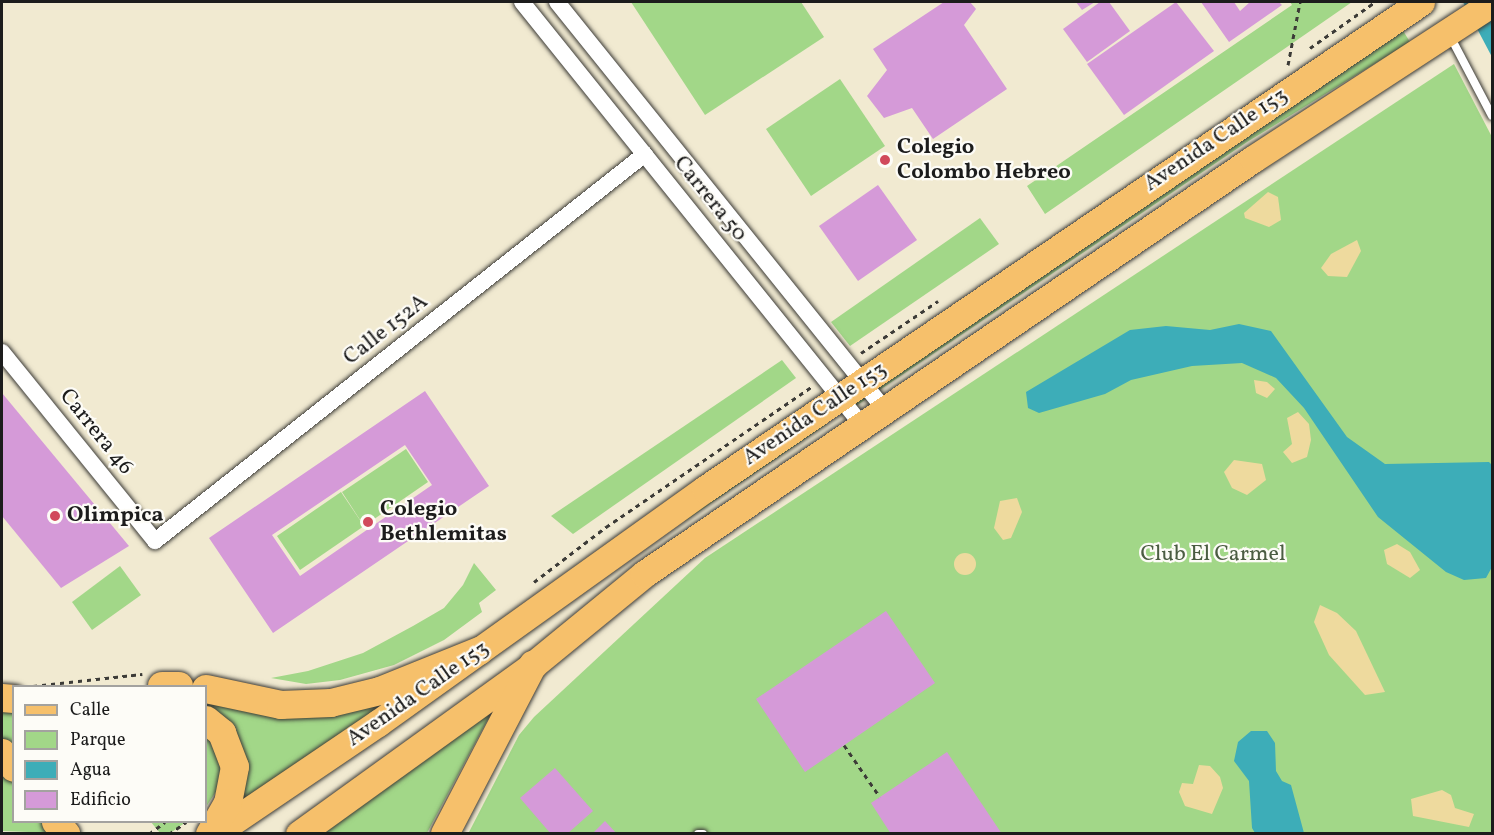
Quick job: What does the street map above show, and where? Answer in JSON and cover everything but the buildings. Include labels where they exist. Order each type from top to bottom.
[{"type":"highway","points":[[207,689],[281,705],[331,703],[380,691],[479,651]]},
{"type":"highway","points":[[445,834],[533,665]]},
{"type":"highway","points":[[155,680],[172,685]]},
{"type":"highway","points":[[207,721],[222,734],[235,767],[228,803],[212,834]]},
{"type":"highway","points":[[2,753],[12,766]]},
{"type":"main road","name":"Avenida Calle 153","points":[[212,834],[381,728],[479,651],[840,397],[1421,2]]},
{"type":"main road","name":"Avenida Calle 153","points":[[299,834],[533,665],[644,574],[1252,159],[1492,3]]},
{"type":"main road","name":"Avenida Calle 153","points":[[237,834],[381,728],[574,593],[644,574]]},
{"type":"street","name":"Carrera 50","points":[[522,2],[862,425]]},
{"type":"street","name":"Carrera 50","points":[[557,2],[885,410]]},
{"type":"street","name":"Calle 152A","points":[[155,540],[645,154]]},
{"type":"street","name":"Carrera 46","points":[[2,352],[155,540]]},
{"type":"lane","points":[[1452,30],[1492,116]]},
{"type":"lane","points":[[698,834],[703,834]]},
{"type":"path","points":[[1288,64],[1300,2]]},
{"type":"path","points":[[528,587],[606,527],[808,390]]},
{"type":"path","points":[[62,685],[155,680]]},
{"type":"path","points":[[844,745],[880,797]]},
{"type":"path","points":[[149,834],[164,823]]},
{"type":"path","points":[[175,823],[178,827]]},
{"type":"path","points":[[169,834],[184,823]]},
{"type":"green space","points":[[631,2],[801,2],[824,37],[705,115]]},
{"type":"green space","points":[[1290,2],[1352,2],[1045,214],[1027,186],[1292,5]]},
{"type":"green space","points":[[1402,29],[1410,42],[1247,142],[853,408],[851,405]]},
{"type":"green space","name":"Club El Carmel","points":[[1454,64],[1492,137],[1492,833],[468,834],[519,735],[534,717],[705,558]]},
{"type":"green space","points":[[840,79],[885,146],[811,196],[766,129]]},
{"type":"green space","points":[[980,218],[999,244],[850,346],[831,322]]},
{"type":"green space","points":[[782,360],[796,378],[573,534],[551,516]]},
{"type":"green space","points":[[825,422],[827,424],[685,521],[684,518]]},
{"type":"green space","points":[[406,449],[428,482],[364,526],[342,492]]},
{"type":"green space","points":[[341,492],[364,526],[300,570],[277,536]]},
{"type":"green space","points":[[474,563],[496,590],[479,603],[482,612],[444,640],[394,665],[340,680],[306,684],[271,678],[308,671],[363,653],[413,626],[444,608],[463,585]]},
{"type":"green space","points":[[120,566],[141,595],[92,630],[72,602]]},
{"type":"green space","points":[[207,700],[393,700],[239,805],[207,714]]},
{"type":"green space","points":[[496,704],[427,833],[319,833]]},
{"type":"green space","points":[[12,707],[12,751],[2,738],[4,708]]},
{"type":"green space","points":[[207,735],[222,769],[217,790],[207,805]]},
{"type":"green space","points":[[2,764],[12,779],[12,823],[47,823],[55,833],[2,831]]},
{"type":"green space","points":[[152,823],[185,823],[169,834],[160,833]]},
{"type":"sand","points":[[1268,192],[1278,197],[1281,220],[1269,227],[1245,218],[1244,213]]},
{"type":"sand","points":[[1357,240],[1361,251],[1347,277],[1328,276],[1321,268],[1331,254]]},
{"type":"sand","points":[[1254,380],[1267,382],[1275,389],[1267,398],[1256,393]]},
{"type":"sand","points":[[1298,412],[1309,424],[1311,440],[1307,457],[1292,463],[1283,452],[1292,444],[1287,418]]},
{"type":"sand","points":[[1234,460],[1262,464],[1266,480],[1247,495],[1232,488],[1224,472]]},
{"type":"sand","points":[[1017,498],[1022,512],[1011,538],[1003,540],[994,528],[1000,501]]},
{"type":"sand","points":[[1397,544],[1410,552],[1420,570],[1410,578],[1387,564],[1384,550]]},
{"type":"sand","points":[[965,553],[973,556],[976,564],[973,572],[965,575],[957,572],[954,564],[957,556]]},
{"type":"sand","points":[[1320,605],[1337,613],[1356,631],[1385,692],[1365,695],[1329,655],[1314,622]]},
{"type":"sand","points":[[1199,765],[1210,766],[1220,777],[1223,788],[1212,814],[1185,806],[1179,792],[1182,783],[1193,784]]},
{"type":"sand","points":[[1442,790],[1451,795],[1455,808],[1474,814],[1469,827],[1413,816],[1411,799]]},
{"type":"water","points":[[1463,2],[1488,2],[1492,11],[1492,57]]},
{"type":"water","points":[[1239,324],[1271,331],[1347,437],[1385,464],[1489,462],[1492,465],[1492,567],[1486,578],[1464,580],[1446,572],[1378,517],[1304,408],[1276,378],[1242,363],[1192,366],[1131,380],[1105,394],[1039,413],[1028,408],[1026,392],[1130,330],[1166,326],[1210,330]]},
{"type":"water","points":[[1251,731],[1267,731],[1275,743],[1276,771],[1282,781],[1291,785],[1304,833],[1255,833],[1252,828],[1249,781],[1234,761],[1238,742]]},
{"type":"place","name":"Colegio Colombo Hebreo","points":[[885,160]]},
{"type":"place","name":"Olimpica","points":[[55,516]]},
{"type":"place","name":"Colegio Bethlemitas","points":[[368,522]]}]
